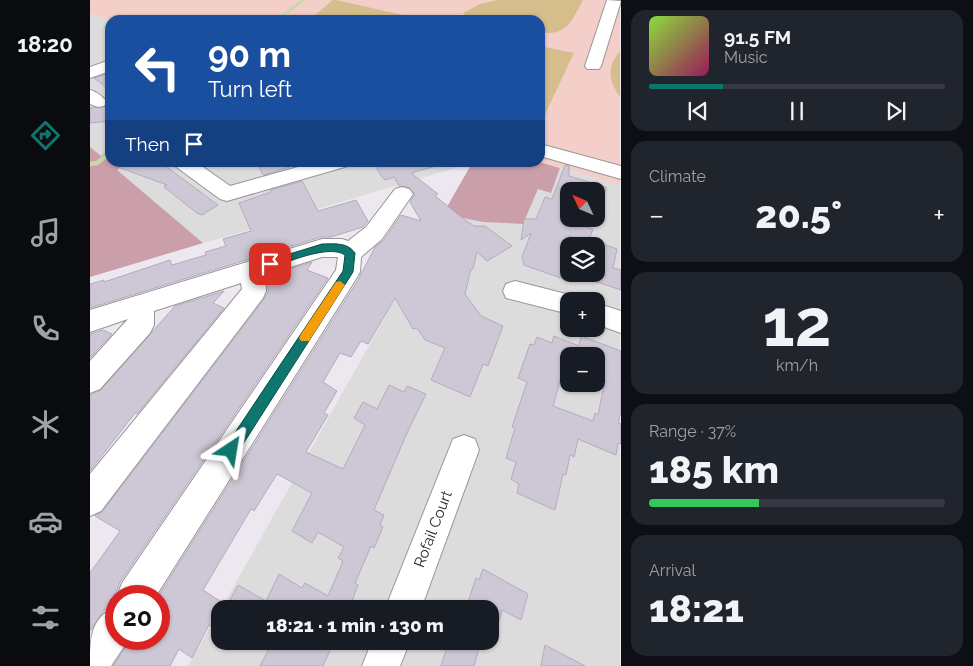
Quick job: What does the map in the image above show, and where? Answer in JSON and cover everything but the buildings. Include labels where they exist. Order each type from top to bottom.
[{"type":"street","points":[[593,66],[614,0]]},
{"type":"street","points":[[90,73],[105,67]]},
{"type":"street","points":[[545,151],[620,172]]},
{"type":"street","points":[[189,167],[227,194],[323,167]]},
{"type":"street","points":[[142,585],[348,272],[350,253],[374,233],[402,194]]},
{"type":"street","points":[[90,321],[322,248],[342,248],[350,253]]},
{"type":"street","points":[[90,500],[254,292],[253,269]]},
{"type":"street","points":[[515,291],[560,302]]},
{"type":"street","points":[[90,380],[141,324],[142,305]]},
{"type":"street","points":[[605,316],[620,322]]},
{"type":"street","name":"Rofail Court","points":[[406,600],[464,450]]},
{"type":"street","points":[[90,664],[105,641]]},
{"type":"street","points":[[381,666],[387,650]]},
{"type":"shaded area","points":[[90,0],[620,0],[620,185],[545,163],[545,15],[105,15],[105,18],[90,14]]},
{"type":"shaded area","points":[[333,0],[336,0],[403,15],[315,15]]},
{"type":"shaded area","points":[[497,0],[583,0],[568,25],[557,32],[549,33],[545,33],[545,15],[465,15],[463,13],[480,4]]},
{"type":"shaded area","points":[[90,14],[105,18],[105,154],[101,157],[105,160],[105,167],[114,167],[117,169],[120,167],[459,167],[90,277]]},
{"type":"shaded area","points":[[545,47],[574,53],[545,114]]},
{"type":"shaded area","points":[[620,51],[620,97],[611,79],[611,68]]},
{"type":"shaded area","points":[[90,147],[101,156],[105,153],[105,167],[120,167],[117,170],[203,243],[90,277]]},
{"type":"shaded area","points":[[545,164],[560,168],[551,193],[538,189],[523,224],[483,222],[443,214],[470,167],[545,167]]},
{"type":"shaded area","points":[[560,168],[620,185],[620,666],[188,666],[211,626],[211,650],[499,650],[499,600],[226,600],[443,214],[483,222],[523,224],[538,189],[551,193]]},
{"type":"waterway","points":[[284,15],[303,0]]},
{"type":"waterway","points":[[90,164],[97,163],[105,157]]},
{"type":"slow traffic","points":[[305,338],[340,285]]},
{"type":"route","points":[[231,450],[348,272],[350,253],[342,248],[322,248],[270,264]]}]
